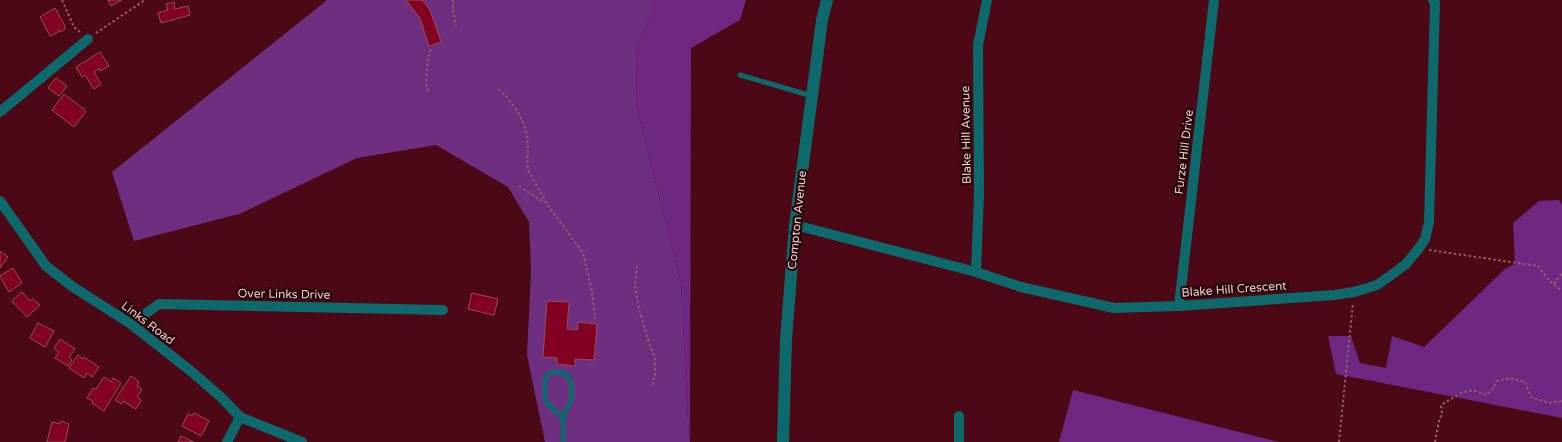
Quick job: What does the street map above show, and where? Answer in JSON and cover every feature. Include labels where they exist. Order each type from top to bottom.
[{"type":"street","name":"Compton Avenue","points":[[783,442],[786,340],[795,225],[822,20],[827,0]]},
{"type":"street","name":"Blake Hill Avenue","points":[[976,272],[979,193],[978,45],[987,0]]},
{"type":"street","name":"Furze Hill Drive","points":[[1179,306],[1214,0]]},
{"type":"street","name":"Blake Hill Crescent","points":[[795,225],[976,272],[1021,287],[1114,308],[1179,306],[1334,295],[1354,292],[1377,285],[1406,264],[1425,239],[1430,222],[1435,3],[1433,0]]},
{"type":"street","points":[[0,112],[88,39]]},
{"type":"street","name":"Links Road","points":[[0,201],[46,266],[73,287],[131,324],[192,372],[222,398],[240,417],[302,442]]},
{"type":"street","name":"Over Links Drive","points":[[131,324],[159,304],[443,310]]},
{"type":"street","points":[[959,416],[960,442]]},
{"type":"street","points":[[227,442],[240,417]]},
{"type":"lane","points":[[740,75],[812,96]]},
{"type":"lane","points":[[563,417],[545,400],[545,380],[548,374],[554,372],[565,373],[570,380],[571,400],[563,417],[563,442]]},
{"type":"path","points":[[62,0],[74,27],[88,39],[145,0]]},
{"type":"path","points":[[453,0],[456,26]]},
{"type":"path","points":[[428,91],[428,61],[431,48]]},
{"type":"path","points":[[499,89],[515,106],[521,118],[527,135],[527,166],[547,204],[583,253],[592,291],[595,319]]},
{"type":"path","points":[[520,186],[547,204]]},
{"type":"path","points":[[1419,248],[1538,266],[1562,292]]},
{"type":"path","points":[[637,266],[635,285],[639,309],[655,358],[653,387]]},
{"type":"path","points":[[1554,284],[1562,273]]},
{"type":"path","points":[[1339,442],[1354,292]]},
{"type":"path","points":[[1435,442],[1442,414],[1440,406],[1461,393],[1473,390],[1486,395],[1492,390],[1497,380],[1510,378],[1525,382],[1531,397],[1549,403],[1562,401]]},
{"type":"shaded area","points":[[326,0],[656,0],[637,46],[636,105],[681,283],[689,442],[545,442],[527,355],[531,272],[529,222],[508,187],[436,145],[357,158],[239,214],[134,241],[112,172]]},
{"type":"shaded area","points":[[656,0],[746,0],[740,20],[691,48],[690,442],[681,283],[636,105],[637,46]]},
{"type":"shaded area","points":[[1559,200],[1562,205],[1562,418],[1336,374],[1328,336],[1351,336],[1360,363],[1386,368],[1392,336],[1424,347],[1505,269],[1515,264],[1513,223],[1539,201]]},
{"type":"shaded area","points":[[1073,390],[1279,442],[1059,442]]},
{"type":"building","points":[[108,0],[122,0],[111,6]]},
{"type":"building","points":[[406,0],[422,0],[430,10],[441,42],[429,46],[420,18]]},
{"type":"building","points":[[174,2],[175,9],[188,6],[190,15],[161,23],[158,13],[168,10],[166,4]]},
{"type":"building","points":[[55,8],[65,29],[60,32],[58,30],[58,32],[50,36],[40,17]]},
{"type":"building","points":[[100,52],[109,66],[100,71],[99,68],[94,72],[101,84],[94,89],[85,75],[82,77],[76,67]]},
{"type":"building","points":[[56,78],[67,86],[59,96],[48,88]]},
{"type":"building","points":[[64,94],[86,111],[74,127],[52,110]]},
{"type":"building","points":[[0,251],[8,257],[0,268]]},
{"type":"building","points":[[13,268],[22,283],[9,292],[0,276]]},
{"type":"building","points":[[22,292],[30,301],[33,299],[40,305],[27,317],[12,301]]},
{"type":"building","points":[[472,293],[498,299],[494,315],[468,309]]},
{"type":"building","points":[[547,301],[569,302],[567,329],[578,330],[578,322],[597,324],[594,360],[575,359],[575,366],[557,364],[557,358],[543,357]]},
{"type":"building","points":[[38,323],[54,331],[45,347],[30,338]]},
{"type":"building","points":[[60,339],[75,349],[69,357],[72,360],[68,366],[55,358],[59,352],[54,348]]},
{"type":"building","points":[[78,355],[99,367],[92,377],[87,373],[84,378],[69,368]]},
{"type":"building","points":[[131,376],[139,382],[137,386],[142,389],[137,397],[141,400],[136,409],[123,401],[121,404],[115,400]]},
{"type":"building","points":[[104,377],[111,382],[113,378],[121,383],[104,411],[87,398],[93,388],[96,389]]},
{"type":"building","points":[[194,413],[209,421],[201,436],[182,426],[188,414],[192,416]]},
{"type":"building","points":[[61,421],[69,424],[65,442],[47,442],[52,422],[60,424]]},
{"type":"building","points":[[181,436],[194,442],[178,442]]}]
